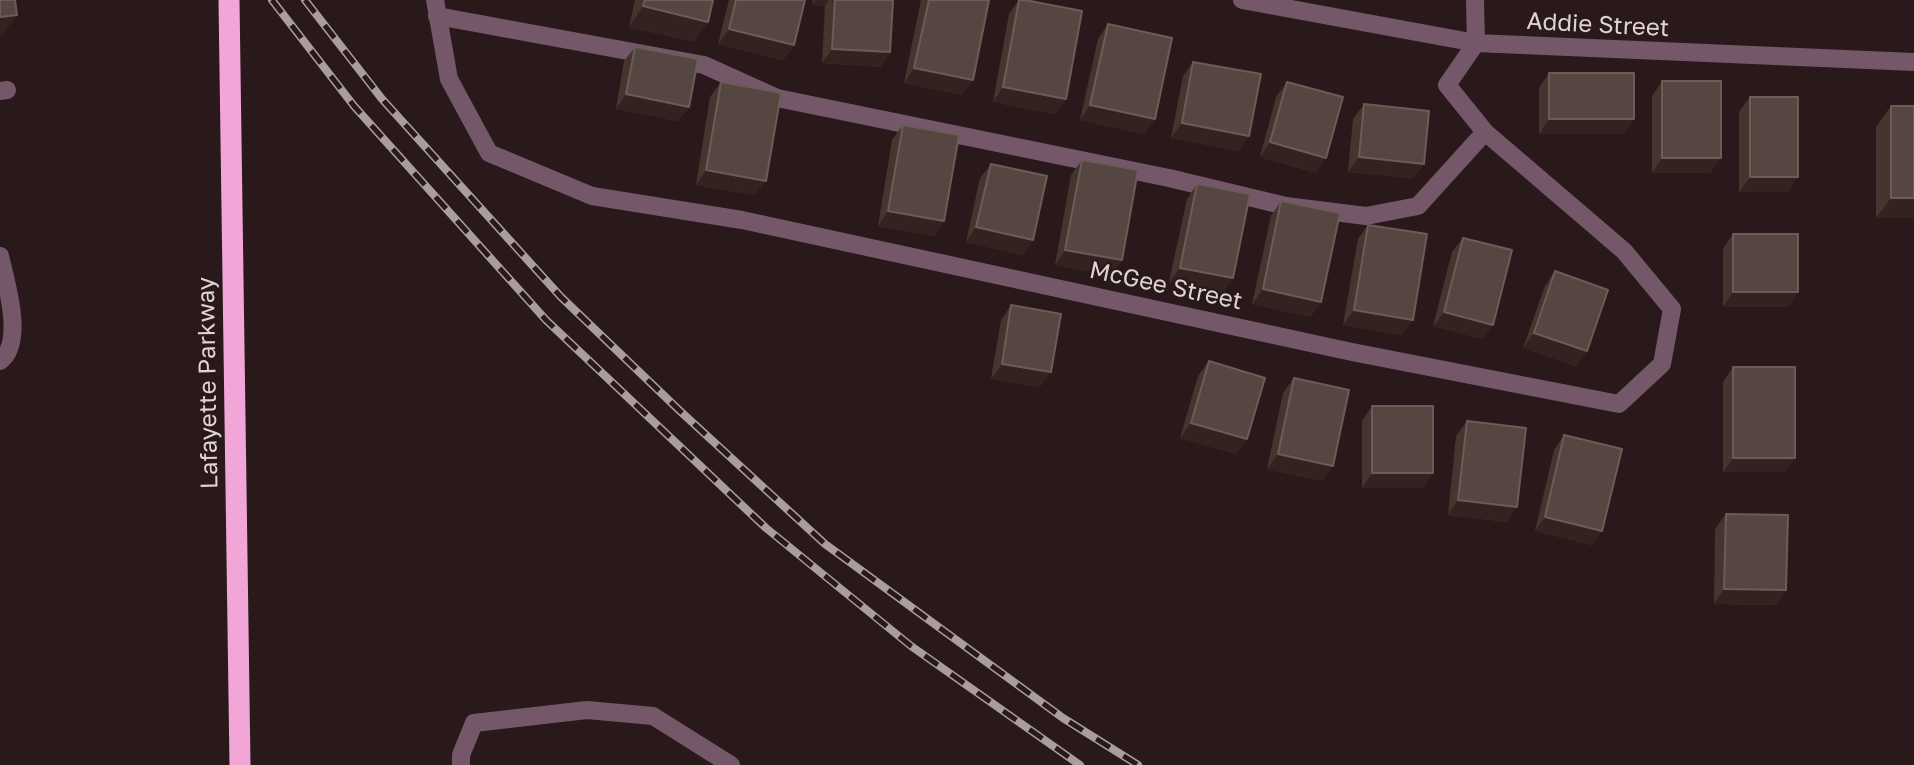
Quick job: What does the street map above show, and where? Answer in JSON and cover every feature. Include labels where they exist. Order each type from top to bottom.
[{"type":"highway","name":"Lafayette Parkway","points":[[229,0],[240,765]]},
{"type":"street","name":"Addie Street","points":[[1242,0],[1476,43],[1914,62]]},
{"type":"street","points":[[1475,0],[1476,43]]},
{"type":"street","name":"McGee Street","points":[[1476,43],[1447,85],[1485,132],[1624,251],[1672,309],[1662,364],[1619,404],[1352,352],[742,220],[592,196],[489,153],[449,79],[436,8],[704,65],[777,98],[1169,178],[1286,206],[1366,216],[1418,206],[1485,132]]},
{"type":"street","points":[[0,256],[9,297],[13,340],[6,357],[0,361]]},
{"type":"street","points":[[461,765],[461,755],[474,723],[587,710],[653,716],[731,765]]},
{"type":"building","points":[[0,0],[15,0],[17,15],[0,17]]},
{"type":"building","points":[[645,0],[713,0],[708,22],[643,6]]},
{"type":"building","points":[[736,0],[805,0],[794,45],[729,29]]},
{"type":"building","points":[[835,0],[893,0],[890,52],[832,49]]},
{"type":"building","points":[[929,0],[989,0],[973,80],[914,68]]},
{"type":"building","points":[[1019,0],[1082,11],[1066,99],[1003,87]]},
{"type":"building","points":[[1108,24],[1172,38],[1155,119],[1090,105]]},
{"type":"building","points":[[635,47],[698,59],[689,107],[626,94]]},
{"type":"building","points":[[1193,62],[1261,74],[1249,136],[1182,123]]},
{"type":"building","points":[[1549,73],[1634,73],[1634,119],[1549,119]]},
{"type":"building","points":[[1662,81],[1721,81],[1721,158],[1662,158]]},
{"type":"building","points":[[721,82],[781,93],[766,181],[706,170]]},
{"type":"building","points":[[1287,82],[1343,97],[1326,158],[1270,142]]},
{"type":"building","points":[[1750,97],[1798,97],[1798,177],[1750,177]]},
{"type":"building","points":[[1364,104],[1429,111],[1424,164],[1359,157]]},
{"type":"building","points":[[1891,106],[1914,106],[1914,198],[1891,198]]},
{"type":"building","points":[[903,125],[959,135],[944,221],[888,211]]},
{"type":"building","points":[[1082,160],[1138,170],[1122,260],[1065,250]]},
{"type":"building","points":[[991,164],[1047,176],[1033,240],[976,227]]},
{"type":"building","points":[[1197,184],[1250,194],[1233,278],[1180,268]]},
{"type":"building","points":[[1281,201],[1340,213],[1321,302],[1263,289]]},
{"type":"building","points":[[1368,225],[1427,234],[1413,320],[1354,310]]},
{"type":"building","points":[[1733,234],[1798,234],[1798,292],[1733,292]]},
{"type":"building","points":[[1463,238],[1512,250],[1493,325],[1444,312]]},
{"type":"building","points":[[1555,271],[1608,290],[1587,351],[1534,333]]},
{"type":"building","points":[[1011,305],[1061,314],[1051,372],[1002,364]]},
{"type":"building","points":[[1209,361],[1265,378],[1247,439],[1191,423]]},
{"type":"building","points":[[1733,367],[1795,367],[1795,458],[1733,458]]},
{"type":"building","points":[[1294,378],[1349,390],[1333,466],[1278,454]]},
{"type":"building","points":[[1372,406],[1433,406],[1433,473],[1372,473]]},
{"type":"building","points":[[1467,421],[1526,428],[1517,507],[1458,500]]},
{"type":"building","points":[[1564,435],[1622,449],[1602,531],[1545,517]]},
{"type":"building","points":[[1726,514],[1788,515],[1786,590],[1724,589]]},
{"type":"railway","points":[[272,0],[354,106],[546,320],[766,528],[911,646],[1080,765]]},
{"type":"railway","points":[[305,0],[382,99],[561,297],[680,411],[825,544],[1063,718],[1138,765]]}]
